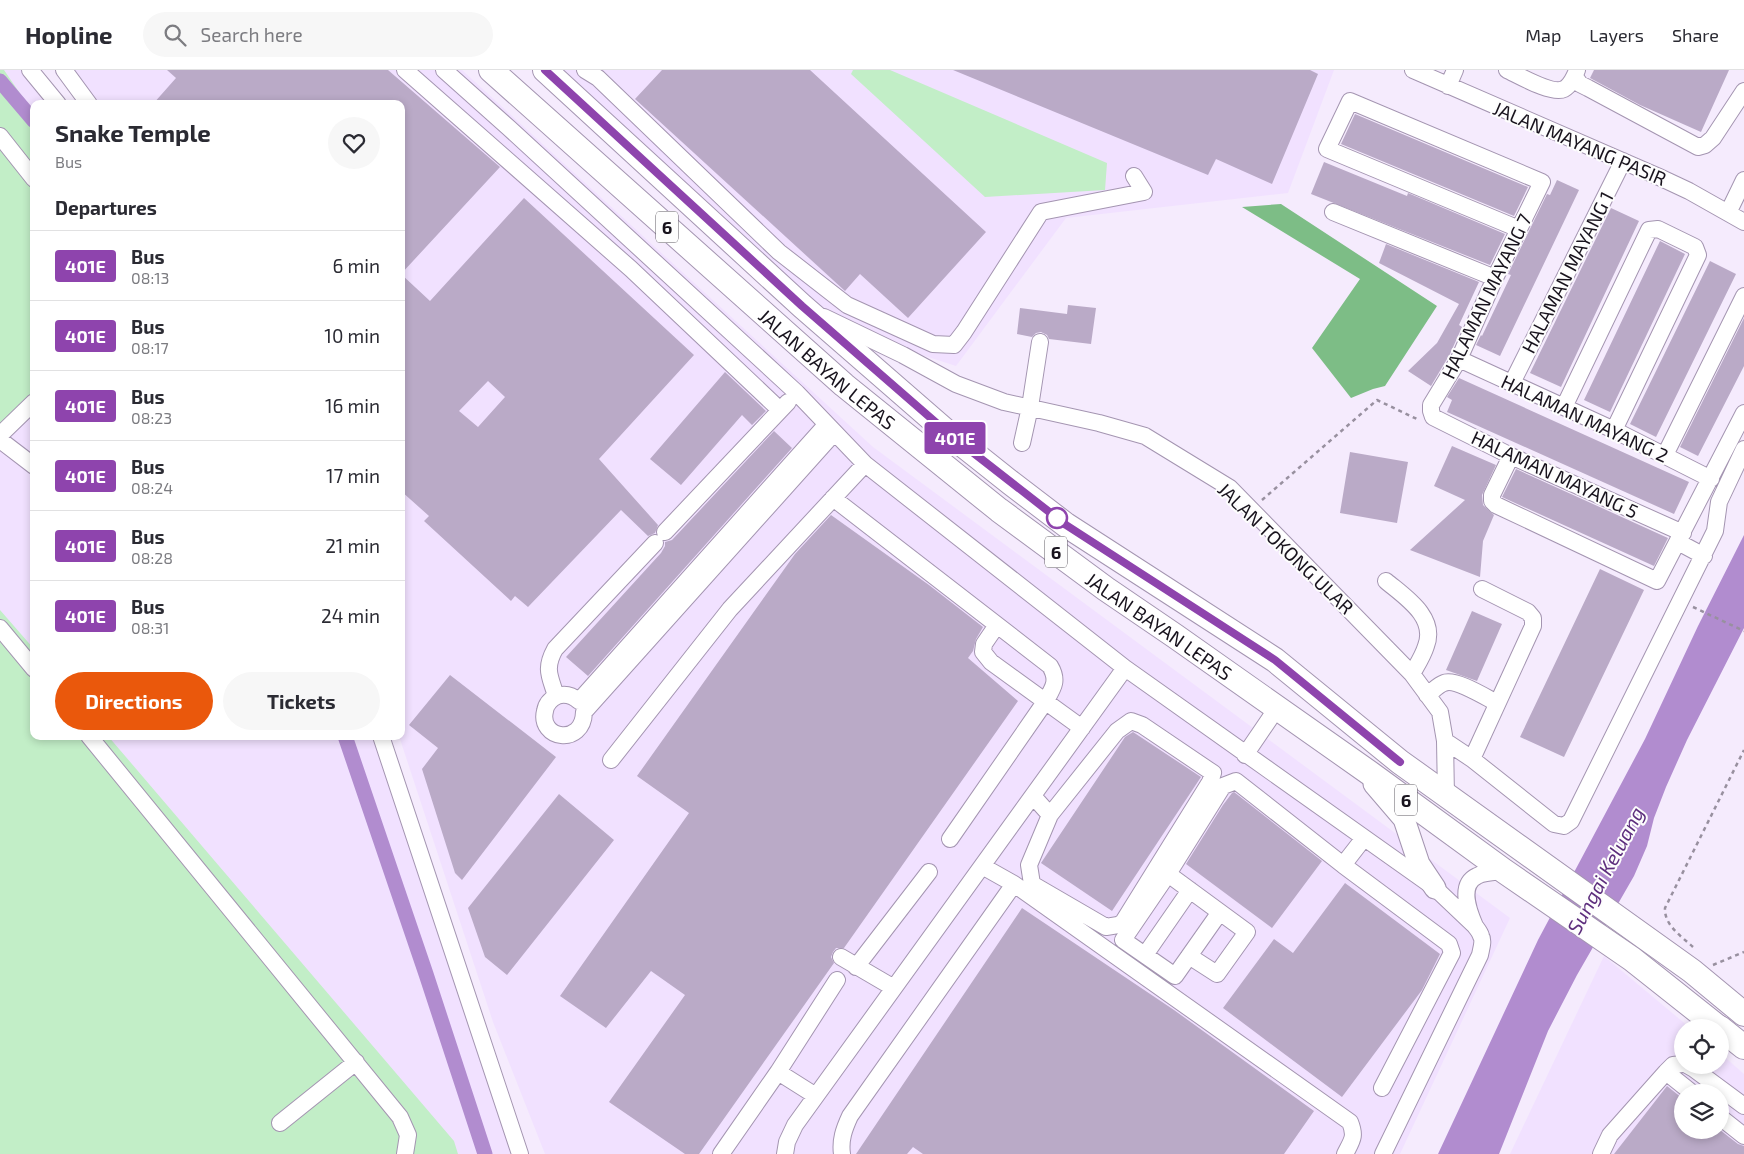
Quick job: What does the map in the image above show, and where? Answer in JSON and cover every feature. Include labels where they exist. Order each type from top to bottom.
[{"type":"highway","name":"JALAN BAYAN LEPAS","points":[[491,70],[844,385],[999,510],[1106,589],[1277,708],[1504,871],[1632,959],[1709,1019]]},
{"type":"highway","name":"JALAN BAYAN LEPAS","points":[[545,70],[802,306],[948,433],[1066,525],[1275,660],[1400,762],[1692,971],[1744,1014]]},
{"type":"highway","name":"JALAN BAYAN LEPAS","points":[[1729,1035],[1744,1047]]},
{"type":"main road","points":[[1350,760],[1382,792],[1404,819],[1419,864],[1435,888]]},
{"type":"street","points":[[30,70],[55,100]]},
{"type":"street","points":[[64,70],[86,100]]},
{"type":"street","points":[[405,70],[631,269],[780,410]]},
{"type":"street","points":[[444,70],[796,393],[865,464],[1125,668],[1435,888],[1475,926],[1482,937],[1480,955],[1383,1154]]},
{"type":"street","name":"JALAN MAYANG PASIR","points":[[1413,70],[1657,176],[1744,222]]},
{"type":"street","points":[[1448,86],[1455,70]]},
{"type":"street","points":[[1507,70],[1550,90],[1558,91],[1564,89],[1576,73]]},
{"type":"street","points":[[596,73],[779,252],[847,305],[933,344],[954,345],[1041,212],[1144,192],[1134,176]]},
{"type":"street","points":[[1576,73],[1580,84],[1698,147],[1705,146],[1713,138],[1744,91]]},
{"type":"street","name":"HALAMAN MAYANG 7","points":[[1432,414],[1431,405],[1459,359],[1495,278],[1519,229],[1542,182],[1350,101],[1327,149],[1519,229]]},
{"type":"street","points":[[0,136],[30,173]]},
{"type":"street","name":"HALAMAN MAYANG 1","points":[[1512,383],[1623,161]]},
{"type":"street","points":[[1728,213],[1744,180]]},
{"type":"street","points":[[1333,212],[1495,278]]},
{"type":"street","points":[[1564,407],[1649,230],[1658,229],[1695,247],[1698,255],[1614,430]]},
{"type":"street","points":[[631,269],[646,255]]},
{"type":"street","points":[[1665,455],[1744,296]]},
{"type":"street","name":"JALAN TOKONG ULAR","points":[[802,306],[903,355],[956,384],[1004,402],[1099,423],[1145,436],[1230,488],[1412,674],[1440,712],[1445,741],[1446,796]]},
{"type":"street","points":[[1022,443],[1030,407],[1040,342]]},
{"type":"street","name":"HALAMAN MAYANG 2","points":[[1459,359],[1665,455],[1719,475]]},
{"type":"street","points":[[556,696],[549,673],[549,660],[555,649],[796,393]]},
{"type":"street","points":[[0,435],[30,406]]},
{"type":"street","points":[[1511,456],[1492,494],[1492,501],[1496,505],[1657,581],[1680,538],[1719,475],[1744,413]]},
{"type":"street","name":"HALAMAN MAYANG 5","points":[[1432,414],[1511,456],[1680,538],[1704,556]]},
{"type":"street","points":[[582,707],[568,695],[556,696],[546,706],[544,719],[551,731],[557,735],[564,736],[577,731],[582,726],[582,707],[830,429]]},
{"type":"street","points":[[0,440],[30,463]]},
{"type":"street","points":[[1445,741],[1472,759],[1554,824],[1564,826],[1571,821],[1715,531],[1719,502],[1719,475],[1744,449]]},
{"type":"street","points":[[611,760],[730,609],[865,464]]},
{"type":"street","points":[[833,498],[1050,666],[1055,675],[1054,686],[1045,702],[950,839]]},
{"type":"street","points":[[1386,581],[1411,601],[1428,624],[1429,637],[1426,647],[1412,674]]},
{"type":"street","points":[[1472,759],[1533,626],[1533,618],[1528,612],[1482,589]]},
{"type":"street","points":[[997,625],[984,644],[983,652],[991,662],[1082,728]]},
{"type":"street","points":[[0,628],[30,664]]},
{"type":"street","points":[[785,1154],[787,1142],[796,1124],[1125,668]]},
{"type":"street","points":[[1427,695],[1444,683],[1450,682],[1459,684],[1497,703]]},
{"type":"street","points":[[1245,755],[1277,708]]},
{"type":"street","points":[[1131,721],[1142,725],[1213,774],[1210,782],[1123,922],[1118,925],[1106,927],[1032,884],[1029,865],[1050,814],[1117,731],[1131,721]]},
{"type":"street","points":[[92,740],[400,1117],[408,1136],[405,1154]]},
{"type":"street","points":[[382,740],[520,1154]]},
{"type":"street","points":[[1220,912],[1175,976],[1123,940],[1168,874],[1223,786],[1236,781],[1343,865],[1449,944],[1452,953],[1382,1088]]},
{"type":"street","points":[[1033,796],[1050,814]]},
{"type":"street","points":[[1343,865],[1364,838]]},
{"type":"street","points":[[982,866],[1014,884],[1350,1122],[1354,1137],[1345,1154]]},
{"type":"street","points":[[1475,926],[1466,895],[1469,883],[1479,875],[1504,871]]},
{"type":"street","points":[[856,967],[929,872]]},
{"type":"street","points":[[1168,874],[1247,932],[1217,974],[1189,956]]},
{"type":"street","points":[[842,1154],[843,1131],[850,1116],[1014,884]]},
{"type":"street","points":[[1145,955],[1190,890]]},
{"type":"street","points":[[840,957],[894,988]]},
{"type":"street","points":[[721,1154],[778,1072],[837,980]]},
{"type":"street","points":[[280,1123],[356,1062]]},
{"type":"street","points":[[1601,1154],[1610,1135],[1674,1065]]},
{"type":"street","points":[[778,1072],[816,1096]]},
{"type":"street","points":[[1666,1072],[1681,1084]]},
{"type":"street","points":[[1701,1074],[1744,1106]]},
{"type":"street","points":[[1729,1124],[1744,1136]]},
{"type":"path","points":[[1251,509],[1377,400],[1423,422],[1432,414]]},
{"type":"path","points":[[1702,611],[1744,630]]},
{"type":"path","points":[[1694,948],[1667,923],[1664,916],[1665,908],[1744,750]]},
{"type":"path","points":[[1692,971],[1744,952]]},
{"type":"shaded area","points":[[0,70],[40,70],[65,100],[30,100],[30,740],[390,740],[527,1154],[0,1154]]},
{"type":"shaded area","points":[[55,70],[462,70],[873,447],[1510,918],[1400,1154],[545,1154],[493,1022],[400,740],[405,740],[405,100],[81,100]]},
{"type":"shaded area","points":[[557,70],[1334,70],[1288,193],[1066,218],[956,366],[922,355],[857,326],[797,296]]},
{"type":"shaded area","points":[[1604,956],[1679,1019],[1674,1019],[1674,1074],[1729,1074],[1729,1061],[1744,1074],[1744,1154],[1510,1154]]},
{"type":"green space","points":[[0,70],[4,70],[30,108],[30,401],[0,427]]},
{"type":"green space","points":[[853,70],[890,70],[1107,163],[1105,190],[985,197],[851,74]]},
{"type":"green space","points":[[1281,204],[1437,306],[1385,386],[1351,398],[1312,348],[1360,279],[1242,207]]},
{"type":"green space","points":[[0,610],[30,644],[30,740],[111,740],[454,1141],[458,1154],[0,1154]]},
{"type":"water","name":"Sungai Keluang","points":[[1744,535],[1744,628],[1687,740],[1666,787],[1654,818],[1647,846],[1634,876],[1577,975],[1548,1031],[1499,1154],[1438,1154],[1538,940],[1645,739],[1698,626]]},
{"type":"building","points":[[167,70],[388,70],[500,167],[405,270],[405,100],[157,100],[176,78]]},
{"type":"building","points":[[662,70],[810,70],[986,232],[908,318],[860,274],[845,291],[635,99]]},
{"type":"building","points":[[953,70],[1310,70],[1318,74],[1272,184],[1216,159],[1208,175]]},
{"type":"building","points":[[1594,70],[1729,70],[1701,132],[1640,105],[1590,78]]},
{"type":"building","points":[[1355,114],[1528,187],[1514,216],[1341,144]]},
{"type":"building","points":[[1324,162],[1407,196],[1408,193],[1505,234],[1490,265],[1311,194]]},
{"type":"building","points":[[1557,180],[1579,190],[1500,356],[1476,345],[1511,275],[1508,274],[1547,194],[1550,195]]},
{"type":"building","points":[[524,198],[694,355],[599,459],[658,525],[655,533],[648,536],[621,510],[528,607],[515,596],[511,601],[424,521],[429,516],[405,495],[405,278],[430,301]],"holes":[[[488,381],[505,397],[478,427],[459,411]]]},
{"type":"building","points":[[1611,208],[1639,221],[1561,387],[1530,373]]},
{"type":"building","points":[[1660,241],[1685,254],[1610,412],[1584,400]]},
{"type":"building","points":[[1386,244],[1479,282],[1459,325],[1462,327],[1450,354],[1431,386],[1408,371],[1437,343],[1459,304],[1379,263]]},
{"type":"building","points":[[1710,261],[1736,274],[1656,437],[1630,424]]},
{"type":"building","points":[[1068,305],[1096,308],[1091,344],[1049,339],[1047,335],[1041,332],[1036,333],[1032,337],[1017,334],[1020,308],[1067,314]]},
{"type":"building","points":[[1744,318],[1744,366],[1698,456],[1680,447]]},
{"type":"building","points":[[725,372],[766,411],[752,425],[742,415],[681,485],[650,459]]},
{"type":"building","points":[[1459,378],[1689,482],[1674,514],[1447,412],[1452,400],[1447,397]]},
{"type":"building","points":[[774,431],[792,448],[588,676],[566,657],[661,553],[665,542],[672,540]]},
{"type":"building","points":[[1452,446],[1496,465],[1482,495],[1483,505],[1494,515],[1483,541],[1480,577],[1410,550],[1465,500],[1434,486]]},
{"type":"building","points":[[1350,452],[1408,462],[1397,523],[1340,513]]},
{"type":"building","points":[[1516,469],[1668,538],[1654,566],[1502,497]]},
{"type":"building","points":[[831,515],[929,585],[983,627],[968,658],[1018,701],[844,948],[836,948],[833,952],[831,957],[834,963],[699,1154],[685,1154],[609,1102],[685,995],[651,971],[606,1028],[560,996],[689,813],[637,776],[795,554]]},
{"type":"building","points":[[1600,569],[1644,590],[1564,757],[1520,737]]},
{"type":"building","points":[[1472,611],[1502,624],[1477,681],[1446,670]]},
{"type":"building","points":[[450,675],[556,757],[462,880],[455,873],[422,769],[438,748],[409,725]]},
{"type":"building","points":[[1133,732],[1201,777],[1112,911],[1041,863],[1125,737]]},
{"type":"building","points":[[1234,792],[1322,861],[1272,928],[1186,864],[1223,805]]},
{"type":"building","points":[[559,794],[614,840],[507,975],[485,957],[468,908]]},
{"type":"building","points":[[1345,883],[1440,954],[1422,990],[1342,1097],[1223,1008],[1274,939],[1293,953]]},
{"type":"building","points":[[1022,908],[1174,1010],[1314,1111],[1284,1154],[923,1154],[913,1147],[907,1154],[856,1154]]},
{"type":"building","points":[[1667,1086],[1674,1092],[1674,1139],[1729,1139],[1729,1137],[1744,1146],[1744,1154],[1614,1154]]},
{"type":"waterway","points":[[0,81],[30,116]]},
{"type":"waterway","points":[[346,740],[485,1154]]},
{"type":"bus line","name":"401E","points":[[545,70],[802,306],[948,433],[1066,525],[1275,660],[1400,762]]}]
